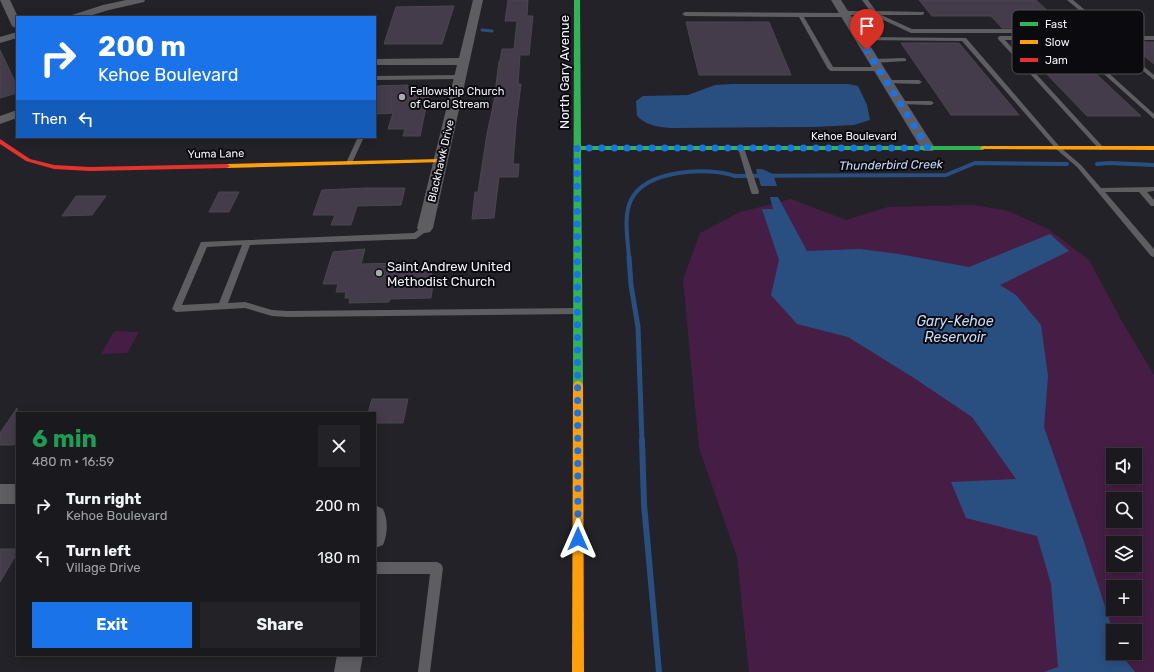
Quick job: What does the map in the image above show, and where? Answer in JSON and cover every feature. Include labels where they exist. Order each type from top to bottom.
[{"type":"street","points":[[5,0],[16,24]]},
{"type":"street","points":[[79,16],[107,7],[140,0]]},
{"type":"street","name":"Blackhawk Drive","points":[[425,228],[478,0]]},
{"type":"street","name":"North Gary Avenue","points":[[577,0],[578,672]]},
{"type":"street","points":[[836,0],[928,148]]},
{"type":"street","points":[[0,40],[16,35]]},
{"type":"street","points":[[376,62],[464,61]]},
{"type":"street","points":[[0,120],[16,114]]},
{"type":"street","name":"Yuma Lane","points":[[0,141],[26,160],[44,165],[65,168],[90,169],[441,161]]},
{"type":"street","name":"Kehoe Boulevard","points":[[577,148],[1154,148]]},
{"type":"street","points":[[0,494],[16,494]]},
{"type":"street","points":[[347,672],[350,656]]},
{"type":"lane","points":[[866,0],[874,13],[911,31],[1012,31]]},
{"type":"lane","points":[[1070,0],[1082,10]]},
{"type":"lane","points":[[685,14],[801,15],[922,13]]},
{"type":"lane","points":[[801,15],[831,69],[876,65],[904,60]]},
{"type":"lane","points":[[1012,38],[1000,38],[1012,51]]},
{"type":"lane","points":[[860,40],[964,39],[1058,148],[1079,166],[1154,254]]},
{"type":"lane","points":[[1144,69],[1154,78]]},
{"type":"lane","points":[[1033,74],[1101,148]]},
{"type":"lane","points":[[1107,74],[1154,117]]},
{"type":"lane","points":[[376,78],[460,77]]},
{"type":"lane","points":[[887,82],[919,82]]},
{"type":"lane","points":[[900,103],[931,103]]},
{"type":"lane","points":[[349,163],[361,138]]},
{"type":"lane","points":[[741,148],[755,192]]},
{"type":"lane","points":[[1099,190],[1154,190]]},
{"type":"lane","points":[[1141,190],[1154,204]]},
{"type":"lane","points":[[425,228],[416,236],[204,244],[176,309],[245,305],[272,313],[288,314],[578,311]]},
{"type":"lane","points":[[222,306],[247,242]]},
{"type":"lane","points":[[376,568],[437,568],[424,672]]},
{"type":"shaded area","points":[[791,199],[846,220],[888,207],[973,205],[1008,211],[1048,229],[1089,260],[1120,318],[1154,375],[1154,672],[749,672],[737,557],[699,448],[683,280],[700,233],[740,212]]},
{"type":"shaded area","points":[[114,332],[139,332],[127,353],[101,354]]},
{"type":"water","points":[[848,84],[858,86],[867,105],[870,120],[854,125],[814,127],[670,128],[652,125],[644,122],[637,116],[636,101],[643,96],[688,95],[715,85]]},
{"type":"water","points":[[756,169],[762,169],[773,174],[777,186],[761,186]]},
{"type":"water","name":"Gary-Kehoe Reservoir","points":[[770,197],[778,197],[807,251],[860,249],[899,254],[969,267],[1050,234],[1069,251],[1000,285],[1016,295],[1041,325],[1048,376],[1044,427],[1084,542],[1106,610],[1106,616],[1108,616],[1111,624],[1106,624],[1106,660],[1126,660],[1135,672],[1044,672],[1058,667],[1051,584],[1037,536],[966,518],[951,482],[1016,479],[972,417],[914,378],[848,337],[797,324],[771,295],[779,260],[762,209],[773,209]]},
{"type":"building","points":[[508,0],[528,0],[527,16],[533,16],[529,55],[520,55],[518,84],[521,84],[513,164],[519,164],[518,177],[499,177],[494,218],[472,219],[475,192],[478,192],[494,101],[499,61],[502,49],[514,49],[517,21],[505,21]]},
{"type":"building","points":[[919,0],[1036,0],[1047,10],[1012,10],[1012,28],[1002,28],[991,16],[932,16]]},
{"type":"building","points":[[454,6],[442,44],[384,44],[396,7]]},
{"type":"building","points":[[686,22],[769,22],[791,75],[699,75]]},
{"type":"building","points":[[1144,42],[1154,42],[1154,64],[1144,56]]},
{"type":"building","points":[[901,43],[959,43],[1019,115],[951,115]]},
{"type":"building","points":[[0,50],[16,84],[16,93],[0,98]]},
{"type":"building","points":[[1047,74],[1096,74],[1141,116],[1087,116]]},
{"type":"building","points":[[408,85],[407,89],[430,89],[420,136],[403,136],[405,129],[388,129],[393,113],[376,114],[376,86]]},
{"type":"building","points":[[405,188],[401,205],[357,206],[351,225],[331,225],[335,215],[313,215],[322,190]]},
{"type":"building","points":[[219,192],[239,192],[229,212],[209,212]]},
{"type":"building","points":[[76,196],[106,196],[92,215],[62,216]]},
{"type":"building","name":"Saint Andrew United Methodist Church","points":[[365,249],[361,264],[397,263],[396,266],[433,266],[431,277],[434,277],[431,298],[390,299],[389,302],[349,303],[350,298],[345,298],[346,292],[336,292],[338,284],[323,284],[333,252]]},
{"type":"building","points":[[372,399],[408,399],[403,423],[376,423],[376,412],[368,412]]},
{"type":"building","points":[[17,408],[16,442],[14,445],[0,445],[0,433]]},
{"type":"building","points":[[0,549],[16,549],[16,555],[0,582]]},
{"type":"waterway","name":"Thunderbird Creek","points":[[482,30],[492,31]]},
{"type":"waterway","name":"Thunderbird Creek","points":[[629,258],[627,213],[631,200],[639,190],[650,182],[663,176],[694,171],[723,173],[735,176],[946,175],[975,163],[1067,164]]},
{"type":"waterway","name":"Thunderbird Creek","points":[[1097,164],[1110,163],[1154,165]]},
{"type":"waterway","points":[[629,257],[631,285],[638,327],[642,441]]},
{"type":"waterway","points":[[642,440],[644,504],[659,672]]},
{"type":"traffic: fast","points":[[577,0],[578,385]]},
{"type":"traffic: fast","points":[[577,148],[983,148]]},
{"type":"traffic: slow","points":[[983,148],[1154,148]]},
{"type":"traffic: slow","points":[[227,166],[441,161]]},
{"type":"traffic: slow","points":[[578,385],[578,672]]},
{"type":"traffic: jam","points":[[0,141],[28,160],[54,167],[90,169],[227,166]]},
{"type":"place","name":"Fellowship Church of Carol Stream","points":[[402,97]]},
{"type":"place","name":"Saint Andrew United Methodist Church","points":[[379,273]]},
{"type":"route","points":[[578,539],[577,148],[928,148],[867,50]]}]
